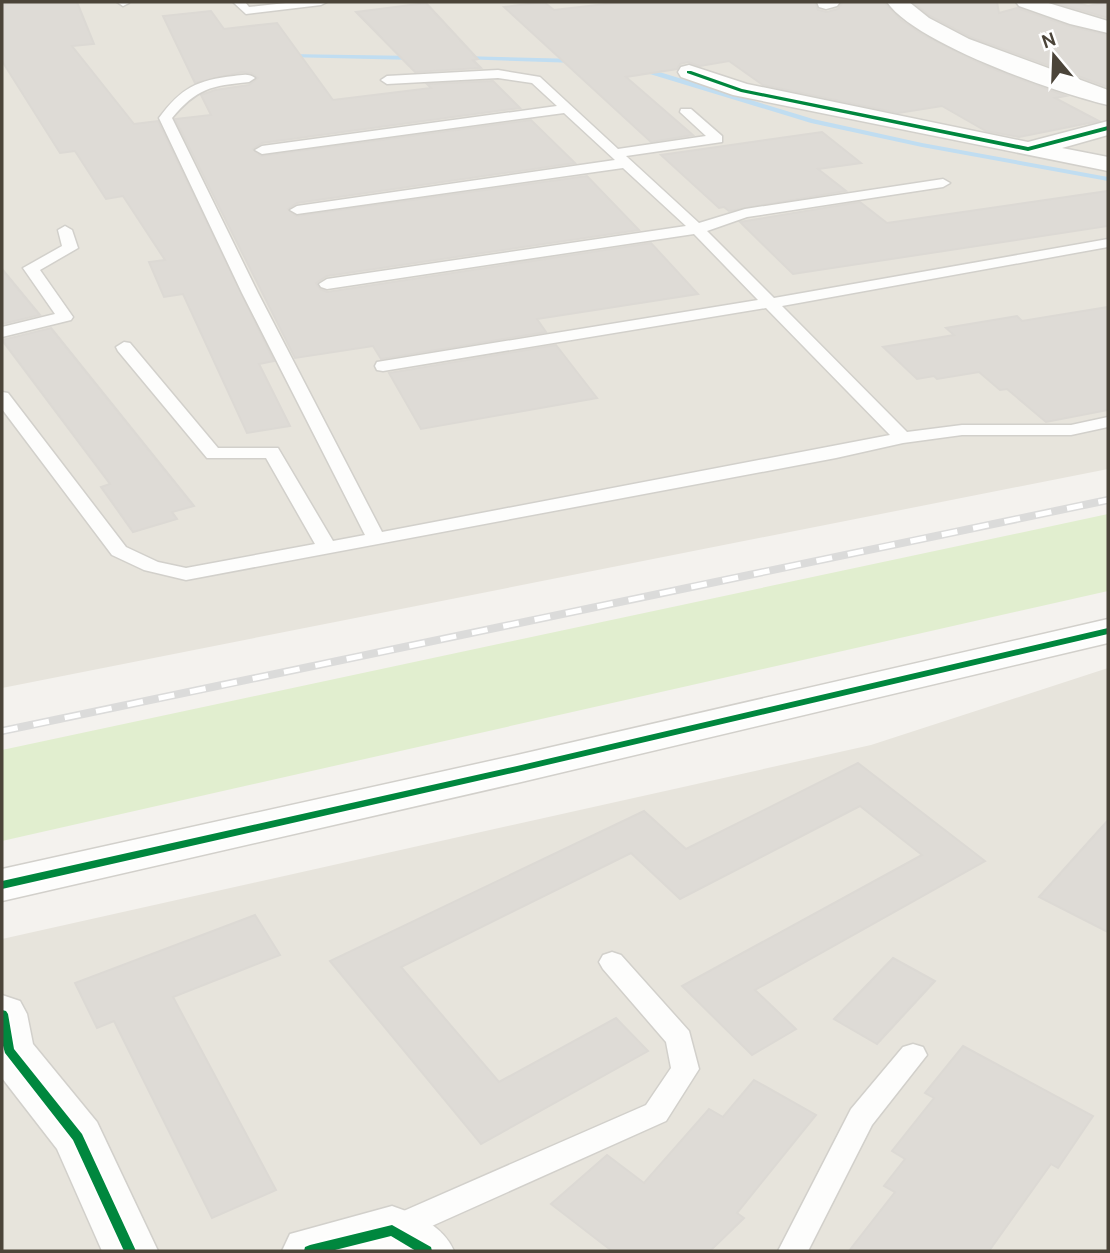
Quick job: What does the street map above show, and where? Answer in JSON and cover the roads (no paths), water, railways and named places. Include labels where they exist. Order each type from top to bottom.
[{"type":"street","points":[[897,2],[922,22],[961,44],[1039,75],[1108,98]]},
{"type":"street","points":[[1026,2],[1077,20],[1108,27]]},
{"type":"street","points":[[689,72],[741,90],[1108,164]]},
{"type":"street","points":[[1028,149],[1108,128]]},
{"type":"street","points":[[2,885],[1108,631]]},
{"type":"street","points":[[4,1044],[78,1137],[130,1251]]},
{"type":"street","points":[[310,1251],[409,1241]]},
{"type":"lane","points":[[239,2],[246,10],[321,2]]},
{"type":"lane","points":[[387,80],[498,74],[536,79],[697,229],[903,438]]},
{"type":"lane","points":[[249,79],[199,85],[184,95],[165,118],[250,293],[377,540]]},
{"type":"lane","points":[[262,150],[566,109]]},
{"type":"lane","points":[[297,210],[620,158],[718,139],[686,112]]},
{"type":"lane","points":[[327,284],[697,229],[745,213],[943,183]]},
{"type":"lane","points":[[2,332],[65,317],[32,268],[70,248],[65,230]]},
{"type":"lane","points":[[383,366],[770,303],[1108,243]]},
{"type":"lane","points":[[124,347],[213,454],[272,452],[328,549]]},
{"type":"lane","points":[[2,397],[119,551],[139,563],[159,570],[186,574],[836,453],[903,438],[962,430],[1071,430],[1108,422]]},
{"type":"lane","points":[[409,1241],[656,1114],[685,1069],[679,1038],[612,962]]},
{"type":"lane","points":[[793,1251],[861,1117],[913,1055]]},
{"type":"waterway","points":[[287,56],[416,58]]},
{"type":"waterway","points":[[462,58],[577,61]]},
{"type":"waterway","points":[[643,69],[769,109],[848,130],[1108,179]]},
{"type":"railway","points":[[2,731],[1108,500]]}]
